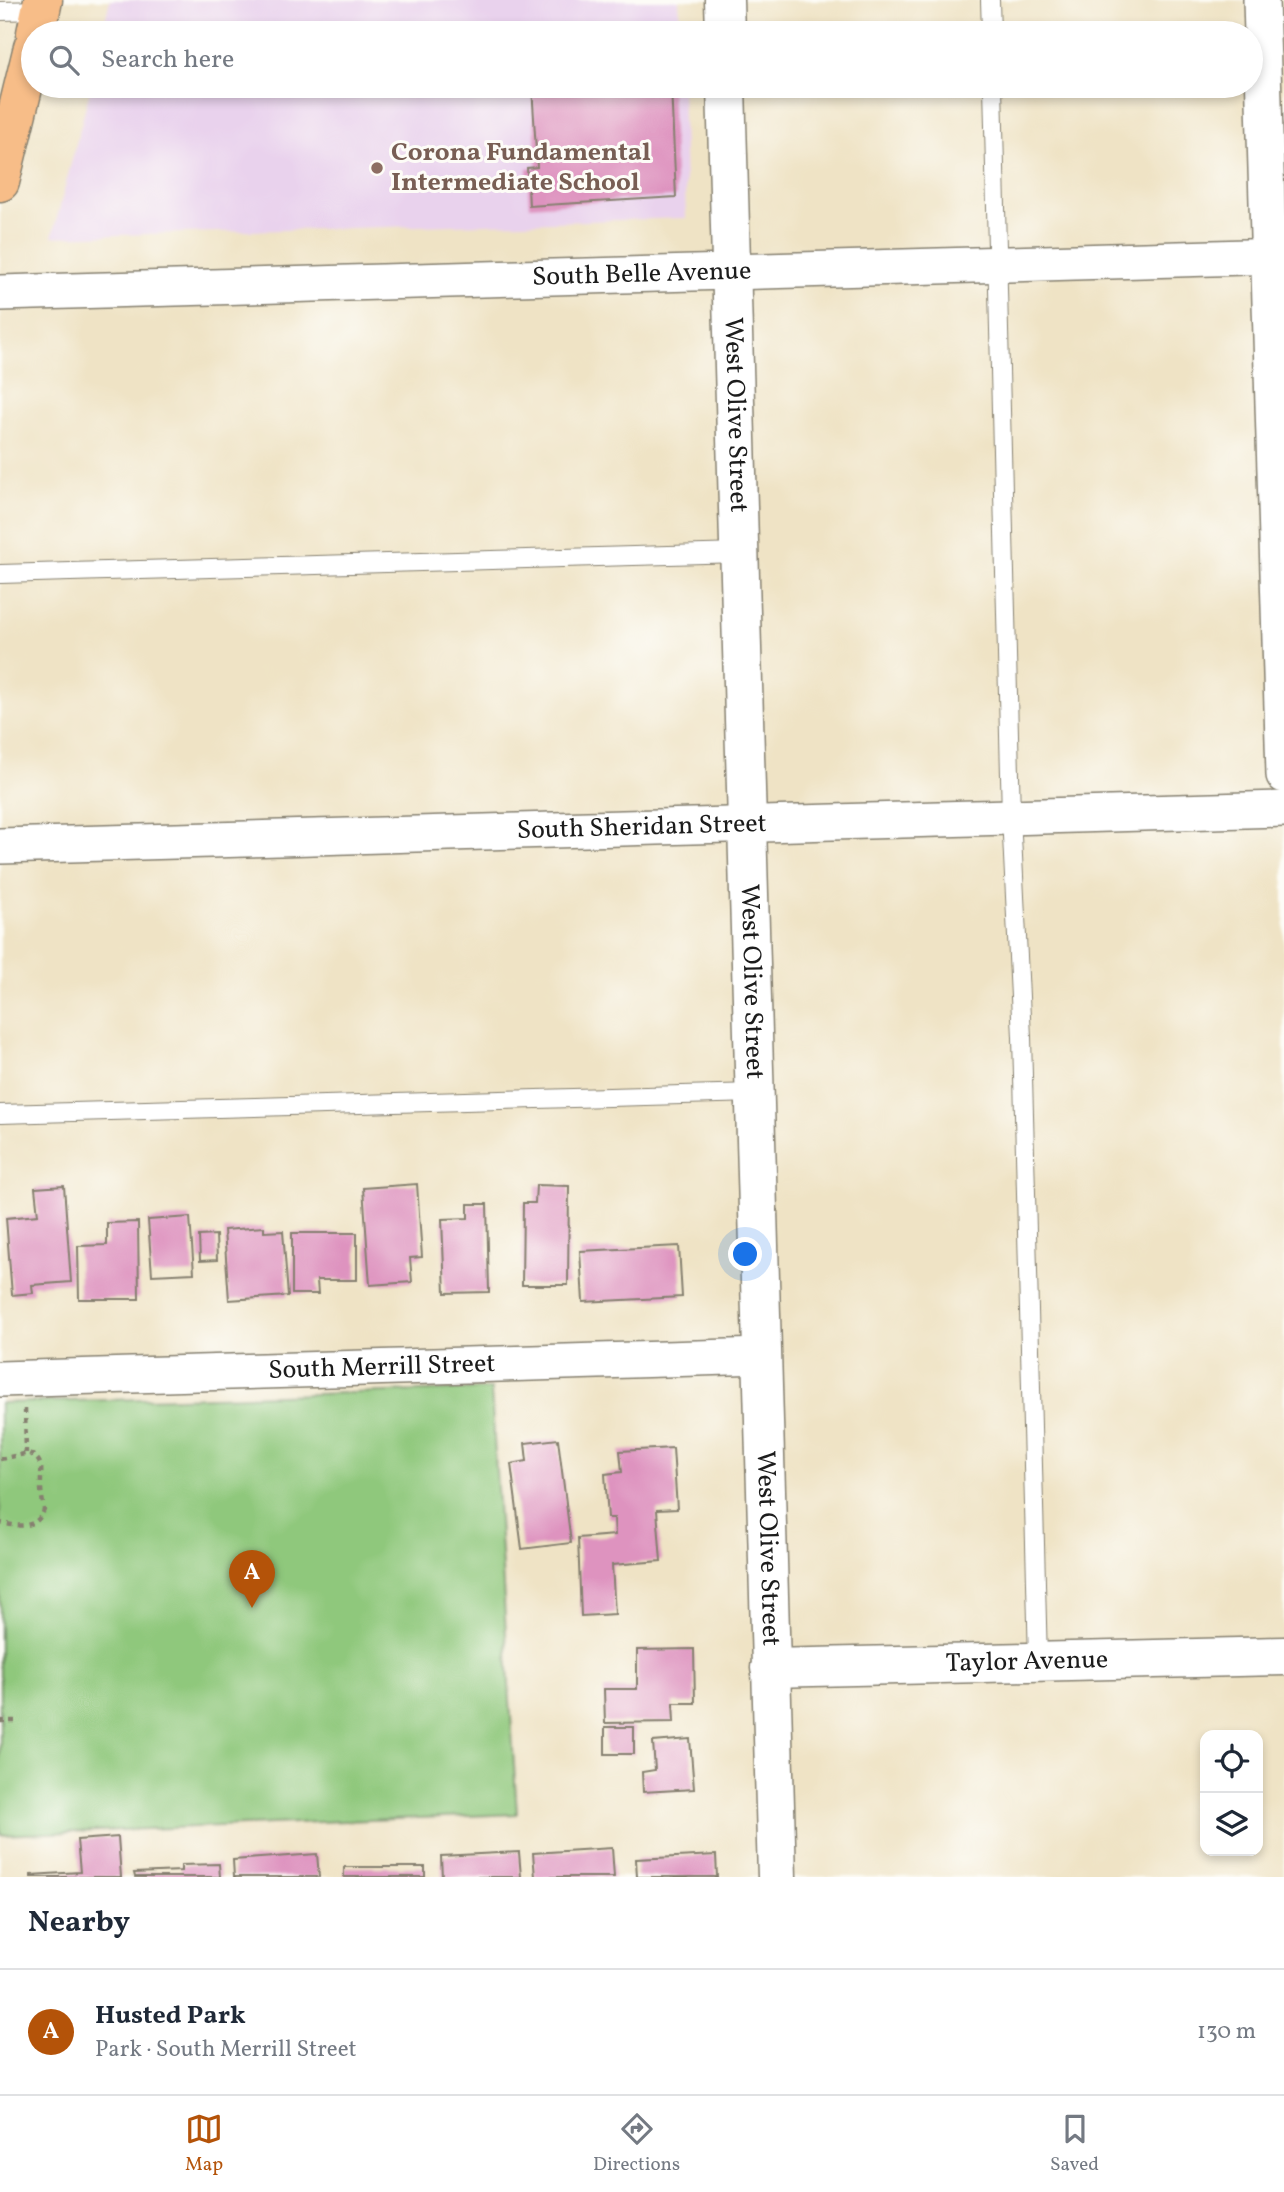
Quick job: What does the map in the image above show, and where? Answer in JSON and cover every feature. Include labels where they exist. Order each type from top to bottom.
[{"type":"main road","points":[[0,182],[21,96]]},
{"type":"street","points":[[724,0],[725,21]]},
{"type":"street","points":[[1261,0],[1262,21]]},
{"type":"street","points":[[1263,34],[1276,256],[1284,775]]},
{"type":"street","name":"West Olive Street","points":[[726,98],[776,1877]]},
{"type":"street","name":"South Belle Avenue","points":[[0,293],[1276,256]]},
{"type":"street","name":"South Sheridan Street","points":[[0,846],[1284,809]]},
{"type":"street","name":"South Merrill Street","points":[[0,1380],[763,1356]]},
{"type":"street","name":"Taylor Avenue","points":[[770,1668],[1284,1656]]},
{"type":"lane","points":[[990,0],[991,21]]},
{"type":"lane","points":[[0,11],[40,15]]},
{"type":"lane","points":[[992,98],[1012,816],[1022,1037],[1038,1661]]},
{"type":"lane","points":[[0,574],[740,554]]},
{"type":"lane","points":[[0,1114],[755,1093]]},
{"type":"path","points":[[24,1408],[26,1453]]},
{"type":"path","points":[[0,1459],[26,1453],[36,1457],[43,1468],[41,1489],[44,1510],[36,1522],[29,1525],[0,1523]]},
{"type":"path","points":[[0,1721],[17,1721]]},
{"type":"shaded area","points":[[110,0],[679,0],[680,21],[105,21]]},
{"type":"shaded area","name":"Corona Fundamental Intermediate School","points":[[88,98],[682,98],[686,218],[52,237]]},
{"type":"green space","points":[[491,1389],[517,1814],[0,1835],[0,1403]]},
{"type":"building","points":[[533,98],[672,98],[676,197],[529,206],[527,168],[537,167]]},
{"type":"building","points":[[417,1184],[422,1257],[410,1258],[412,1282],[370,1285],[363,1188]]},
{"type":"building","points":[[536,1185],[569,1186],[568,1285],[522,1285],[523,1203],[535,1203]]},
{"type":"building","points":[[64,1186],[71,1282],[32,1285],[33,1293],[12,1295],[6,1218],[38,1215],[35,1188]]},
{"type":"building","points":[[468,1204],[487,1204],[489,1292],[445,1293],[442,1219],[468,1218]]},
{"type":"building","points":[[190,1217],[194,1273],[152,1275],[148,1220]]},
{"type":"building","points":[[138,1222],[139,1299],[79,1299],[78,1246],[107,1245],[107,1223]]},
{"type":"building","points":[[264,1227],[264,1232],[283,1231],[288,1296],[229,1300],[224,1230]]},
{"type":"building","points":[[292,1233],[357,1233],[357,1280],[317,1280],[318,1294],[292,1294]]},
{"type":"building","points":[[216,1235],[217,1260],[200,1261],[199,1236]]},
{"type":"building","points":[[679,1246],[682,1297],[583,1302],[580,1251]]},
{"type":"building","points":[[558,1439],[571,1543],[522,1549],[511,1464],[527,1461],[525,1443]]},
{"type":"building","points":[[673,1448],[677,1509],[657,1510],[661,1561],[612,1565],[615,1614],[581,1616],[578,1538],[615,1535],[614,1518],[608,1518],[605,1474],[622,1472],[620,1451]]},
{"type":"building","points":[[694,1649],[695,1703],[673,1703],[674,1722],[605,1723],[604,1689],[637,1689],[637,1650]]},
{"type":"building","points":[[605,1727],[634,1727],[634,1754],[605,1754]]},
{"type":"building","points":[[690,1739],[694,1789],[643,1792],[642,1772],[655,1770],[653,1742]]},
{"type":"building","points":[[118,1837],[121,1877],[31,1877],[80,1872],[77,1840]]},
{"type":"building","points":[[612,1848],[614,1877],[535,1877],[533,1853]]},
{"type":"building","points":[[519,1852],[521,1877],[442,1877],[441,1856]]},
{"type":"building","points":[[317,1854],[319,1877],[234,1877],[233,1860]]},
{"type":"building","points":[[716,1855],[717,1877],[637,1877],[636,1859]]},
{"type":"building","points":[[219,1864],[220,1877],[135,1877],[134,1873],[181,1871],[181,1865]]},
{"type":"building","points":[[344,1867],[425,1867],[425,1877],[344,1877]]},
{"type":"place","name":"Corona Fundamental Intermediate School","points":[[377,168]]},
{"type":"place","name":"Husted Park","points":[[252,1608]]}]
